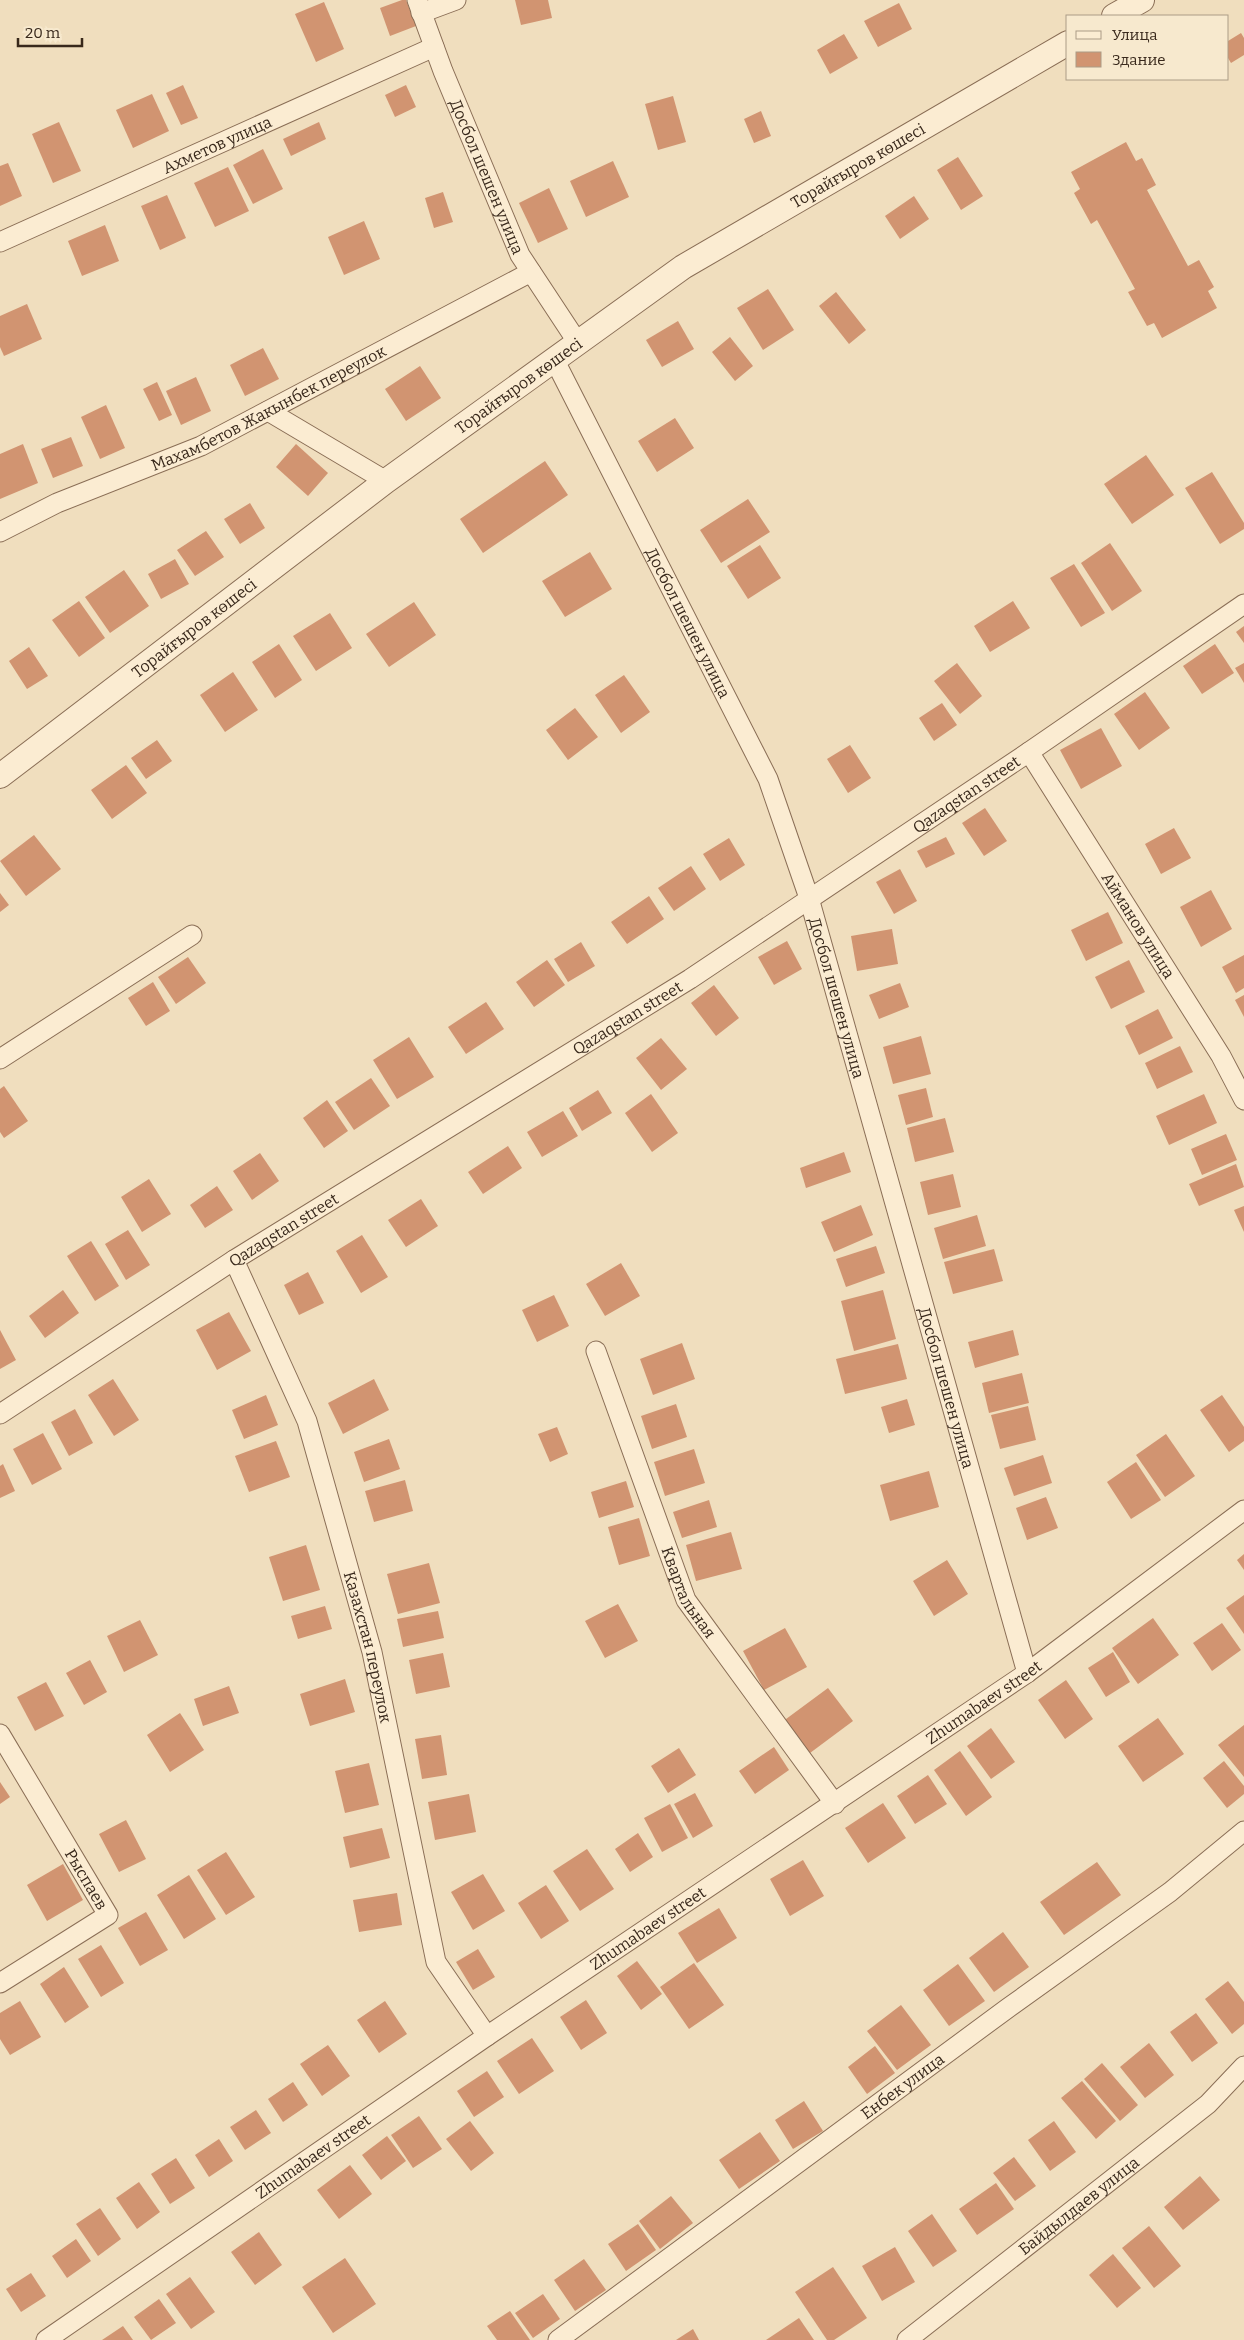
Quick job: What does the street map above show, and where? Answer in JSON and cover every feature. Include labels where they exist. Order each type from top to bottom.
[{"type":"street","points":[[419,6],[456,0]]},
{"type":"street","points":[[1116,15],[1142,0]]},
{"type":"street","name":"Досбол шешен улица","points":[[419,6],[434,47],[520,255],[578,343]]},
{"type":"street","name":"Торайғыров көшесі","points":[[0,776],[386,481],[683,267],[1066,44]]},
{"type":"street","name":"Ахметов улица","points":[[0,242],[434,47]]},
{"type":"street","name":"Махамбетов Жакынбек переулок","points":[[0,532],[57,503],[201,446],[532,272]]},
{"type":"street","name":"Досбол шешен улица","points":[[554,359],[768,779],[809,898],[1027,1673]]},
{"type":"street","points":[[268,411],[386,481]]},
{"type":"street","name":"Qazaqstan street","points":[[0,1414],[234,1260],[690,979],[1030,752],[1244,604]]},
{"type":"street","name":"Айманов улица","points":[[1030,752],[1221,1056],[1244,1100]]},
{"type":"street","points":[[0,1059],[192,935]]},
{"type":"street","name":"Казахстан переулок","points":[[234,1260],[307,1421],[372,1652],[436,1962],[486,2036]]},
{"type":"street","name":"Квартальная","points":[[596,1351],[686,1600],[835,1804]]},
{"type":"street","name":"Zhumabaev street","points":[[46,2340],[486,2036],[835,1804],[1027,1673],[1244,1510]]},
{"type":"street","name":"Рыспаев","points":[[0,1734],[108,1915],[0,1983]]},
{"type":"street","name":"Енбек улица","points":[[558,2340],[1008,2008],[1170,1892],[1244,1831]]},
{"type":"street","name":"Байдылдаев улица","points":[[907,2340],[1208,2104],[1244,2066]]},
{"type":"building","points":[[406,0],[416,26],[390,36],[380,8]]},
{"type":"building","points":[[515,0],[548,0],[552,18],[521,25]]},
{"type":"building","points":[[324,2],[344,49],[316,62],[295,14]]},
{"type":"building","points":[[899,3],[912,29],[878,47],[864,21]]},
{"type":"building","points":[[1241,33],[1244,38],[1244,55],[1231,63],[1229,60],[1229,40]]},
{"type":"building","points":[[844,34],[858,58],[830,74],[817,50]]},
{"type":"building","points":[[183,85],[198,118],[181,125],[166,93]]},
{"type":"building","points":[[406,85],[416,107],[395,117],[385,95]]},
{"type":"building","points":[[152,94],[169,131],[133,148],[116,110]]},
{"type":"building","points":[[673,96],[686,142],[658,150],[645,104]]},
{"type":"building","points":[[761,111],[771,136],[754,143],[744,119]]},
{"type":"building","points":[[59,122],[81,171],[53,183],[32,134]]},
{"type":"building","points":[[319,122],[326,139],[291,156],[283,139]]},
{"type":"building","points":[[1126,142],[1136,161],[1142,158],[1156,185],[1147,190],[1188,266],[1199,260],[1214,287],[1208,291],[1217,308],[1162,338],[1154,323],[1147,326],[1128,292],[1135,289],[1097,220],[1091,224],[1074,193],[1080,189],[1071,172]]},
{"type":"building","points":[[263,149],[283,189],[253,204],[233,165]]},
{"type":"building","points":[[958,157],[983,196],[961,210],[937,170]]},
{"type":"building","points":[[613,161],[629,197],[586,217],[570,181]]},
{"type":"building","points":[[8,163],[22,196],[0,206],[0,166]]},
{"type":"building","points":[[228,167],[249,211],[215,227],[194,183]]},
{"type":"building","points":[[549,188],[568,229],[538,243],[519,203]]},
{"type":"building","points":[[443,192],[453,222],[434,228],[425,198]]},
{"type":"building","points":[[167,195],[186,238],[160,250],[141,206]]},
{"type":"building","points":[[914,196],[929,219],[900,239],[885,216]]},
{"type":"building","points":[[364,221],[380,259],[344,275],[328,237]]},
{"type":"building","points":[[105,225],[119,261],[82,276],[68,241]]},
{"type":"building","points":[[768,289],[794,330],[763,350],[737,308]]},
{"type":"building","points":[[836,292],[866,330],[849,344],[819,306]]},
{"type":"building","points":[[27,304],[42,339],[4,356],[0,347],[0,316]]},
{"type":"building","points":[[678,321],[694,349],[662,367],[646,340]]},
{"type":"building","points":[[730,337],[753,366],[735,381],[712,352]]},
{"type":"building","points":[[263,348],[279,379],[245,396],[230,365]]},
{"type":"building","points":[[420,366],[441,398],[406,421],[385,389]]},
{"type":"building","points":[[196,377],[211,411],[181,425],[166,391]]},
{"type":"building","points":[[157,382],[172,415],[159,421],[143,389]]},
{"type":"building","points":[[106,405],[125,448],[100,459],[81,417]]},
{"type":"building","points":[[675,418],[694,448],[657,472],[638,441]]},
{"type":"building","points":[[71,437],[83,466],[53,478],[41,449]]},
{"type":"building","points":[[23,444],[38,483],[0,499],[0,454]]},
{"type":"building","points":[[296,444],[328,473],[308,496],[276,467]]},
{"type":"building","points":[[1146,455],[1174,495],[1132,524],[1104,484]]},
{"type":"building","points":[[545,461],[568,495],[483,553],[460,519]]},
{"type":"building","points":[[1212,472],[1244,523],[1244,529],[1220,544],[1185,488]]},
{"type":"building","points":[[748,499],[770,532],[721,563],[700,530]]},
{"type":"building","points":[[250,503],[265,528],[240,544],[224,519]]},
{"type":"building","points":[[206,531],[224,557],[195,576],[177,550]]},
{"type":"building","points":[[1110,543],[1142,591],[1112,611],[1081,563]]},
{"type":"building","points":[[760,545],[781,578],[748,599],[727,566]]},
{"type":"building","points":[[590,552],[612,589],[565,617],[542,581]]},
{"type":"building","points":[[175,559],[189,584],[161,599],[148,574]]},
{"type":"building","points":[[1074,564],[1105,613],[1081,627],[1050,578]]},
{"type":"building","points":[[124,570],[149,606],[110,633],[85,597]]},
{"type":"building","points":[[79,601],[105,638],[79,657],[52,620]]},
{"type":"building","points":[[1013,601],[1030,628],[990,652],[974,626]]},
{"type":"building","points":[[414,602],[436,635],[389,667],[366,634]]},
{"type":"building","points":[[330,613],[352,648],[316,671],[293,636]]},
{"type":"building","points":[[1244,626],[1244,643],[1236,632]]},
{"type":"building","points":[[279,644],[302,680],[275,698],[252,662]]},
{"type":"building","points":[[1215,644],[1234,673],[1202,694],[1183,666]]},
{"type":"building","points":[[29,647],[48,676],[27,689],[9,661]]},
{"type":"building","points":[[957,663],[982,696],[960,714],[934,681]]},
{"type":"building","points":[[1244,663],[1244,683],[1235,668]]},
{"type":"building","points":[[233,672],[258,710],[225,732],[200,695]]},
{"type":"building","points":[[624,675],[650,712],[621,733],[595,695]]},
{"type":"building","points":[[1145,692],[1170,728],[1139,750],[1114,714]]},
{"type":"building","points":[[942,703],[957,725],[934,741],[919,718]]},
{"type":"building","points":[[575,708],[598,737],[568,760],[546,730]]},
{"type":"building","points":[[1101,728],[1122,766],[1081,789],[1060,750]]},
{"type":"building","points":[[157,740],[172,761],[146,779],[131,758]]},
{"type":"building","points":[[850,745],[871,778],[848,793],[827,759]]},
{"type":"building","points":[[126,765],[147,793],[112,819],[91,790]]},
{"type":"building","points":[[985,808],[1007,841],[984,856],[962,823]]},
{"type":"building","points":[[1174,828],[1191,858],[1161,874],[1145,844]]},
{"type":"building","points":[[34,835],[61,869],[26,896],[0,861]]},
{"type":"building","points":[[946,837],[955,854],[926,868],[917,851]]},
{"type":"building","points":[[729,838],[745,865],[720,881],[703,854]]},
{"type":"building","points":[[691,866],[706,889],[674,911],[658,888]]},
{"type":"building","points":[[900,869],[917,901],[894,914],[876,882]]},
{"type":"building","points":[[1211,890],[1232,929],[1201,947],[1180,907]]},
{"type":"building","points":[[0,893],[9,905],[0,912]]},
{"type":"building","points":[[649,896],[664,919],[627,944],[611,922]]},
{"type":"building","points":[[1108,912],[1123,943],[1086,961],[1071,930]]},
{"type":"building","points":[[892,929],[898,964],[857,971],[851,936]]},
{"type":"building","points":[[787,941],[802,969],[774,985],[758,957]]},
{"type":"building","points":[[581,942],[595,966],[568,982],[554,959]]},
{"type":"building","points":[[1244,955],[1244,988],[1236,993],[1222,967]]},
{"type":"building","points":[[188,957],[206,983],[176,1004],[158,977]]},
{"type":"building","points":[[547,960],[565,985],[534,1007],[516,982]]},
{"type":"building","points":[[1129,960],[1145,992],[1111,1009],[1095,977]]},
{"type":"building","points":[[153,982],[170,1011],[146,1026],[128,998]]},
{"type":"building","points":[[900,983],[909,1007],[879,1019],[869,995]]},
{"type":"building","points":[[714,985],[739,1018],[716,1036],[691,1003]]},
{"type":"building","points":[[1244,995],[1244,1017],[1235,1000]]},
{"type":"building","points":[[486,1002],[504,1029],[466,1054],[448,1027]]},
{"type":"building","points":[[1158,1009],[1173,1038],[1139,1055],[1125,1026]]},
{"type":"building","points":[[921,1036],[931,1074],[893,1084],[883,1047]]},
{"type":"building","points":[[409,1037],[434,1077],[397,1099],[373,1060]]},
{"type":"building","points":[[661,1038],[687,1069],[661,1090],[636,1058]]},
{"type":"building","points":[[1180,1046],[1193,1072],[1157,1089],[1145,1063]]},
{"type":"building","points":[[371,1078],[390,1106],[354,1130],[335,1102]]},
{"type":"building","points":[[4,1086],[28,1121],[4,1138],[0,1132],[0,1089]]},
{"type":"building","points":[[926,1088],[933,1117],[906,1125],[898,1095]]},
{"type":"building","points":[[598,1090],[612,1113],[582,1131],[569,1108]]},
{"type":"building","points":[[651,1094],[678,1133],[652,1152],[625,1113]]},
{"type":"building","points":[[1204,1094],[1217,1123],[1169,1145],[1156,1116]]},
{"type":"building","points":[[327,1100],[348,1131],[324,1148],[303,1118]]},
{"type":"building","points":[[563,1111],[578,1136],[542,1157],[527,1132]]},
{"type":"building","points":[[945,1118],[954,1152],[915,1162],[907,1128]]},
{"type":"building","points":[[1226,1134],[1237,1160],[1202,1175],[1191,1149]]},
{"type":"building","points":[[508,1146],[522,1168],[483,1194],[468,1172]]},
{"type":"building","points":[[844,1152],[851,1172],[806,1188],[800,1168]]},
{"type":"building","points":[[260,1153],[279,1181],[252,1200],[233,1171]]},
{"type":"building","points":[[1236,1164],[1244,1187],[1199,1206],[1189,1184]]},
{"type":"building","points":[[953,1174],[961,1207],[928,1215],[920,1182]]},
{"type":"building","points":[[149,1179],[171,1214],[142,1232],[121,1197]]},
{"type":"building","points":[[217,1186],[233,1210],[205,1228],[190,1205]]},
{"type":"building","points":[[421,1199],[438,1226],[406,1247],[388,1220]]},
{"type":"building","points":[[861,1205],[873,1235],[834,1252],[821,1222]]},
{"type":"building","points":[[1244,1206],[1244,1232],[1234,1210]]},
{"type":"building","points":[[977,1215],[986,1246],[943,1259],[934,1228]]},
{"type":"building","points":[[128,1230],[150,1265],[126,1280],[105,1244]]},
{"type":"building","points":[[362,1235],[388,1277],[361,1293],[336,1251]]},
{"type":"building","points":[[91,1241],[119,1286],[95,1301],[67,1256]]},
{"type":"building","points":[[876,1246],[885,1273],[846,1287],[836,1259]]},
{"type":"building","points":[[994,1249],[1003,1281],[953,1294],[944,1262]]},
{"type":"building","points":[[621,1263],[640,1296],[605,1316],[586,1284]]},
{"type":"building","points":[[308,1272],[324,1303],[299,1315],[284,1285]]},
{"type":"building","points":[[63,1290],[79,1313],[45,1338],[29,1316]]},
{"type":"building","points":[[883,1290],[896,1339],[854,1351],[841,1301]]},
{"type":"building","points":[[554,1295],[569,1326],[537,1342],[522,1310]]},
{"type":"building","points":[[229,1312],[251,1351],[217,1370],[196,1330]]},
{"type":"building","points":[[0,1330],[16,1360],[0,1369]]},
{"type":"building","points":[[1013,1330],[1019,1355],[975,1368],[968,1342]]},
{"type":"building","points":[[682,1343],[695,1379],[653,1395],[640,1359]]},
{"type":"building","points":[[898,1344],[907,1379],[845,1394],[836,1359]]},
{"type":"building","points":[[1022,1373],[1029,1403],[989,1413],[982,1383]]},
{"type":"building","points":[[113,1379],[139,1420],[114,1436],[88,1395]]},
{"type":"building","points":[[374,1379],[389,1410],[343,1434],[328,1403]]},
{"type":"building","points":[[266,1395],[278,1425],[244,1439],[232,1410]]},
{"type":"building","points":[[1222,1395],[1244,1427],[1244,1441],[1229,1452],[1200,1410]]},
{"type":"building","points":[[907,1399],[915,1425],[889,1433],[881,1407]]},
{"type":"building","points":[[676,1404],[687,1437],[652,1449],[641,1416]]},
{"type":"building","points":[[1028,1406],[1036,1440],[1000,1449],[991,1415]]},
{"type":"building","points":[[75,1409],[93,1443],[69,1456],[51,1422]]},
{"type":"building","points":[[557,1427],[568,1454],[550,1462],[538,1434]]},
{"type":"building","points":[[43,1433],[62,1469],[32,1485],[13,1449]]},
{"type":"building","points":[[1166,1434],[1195,1476],[1165,1497],[1136,1455]]},
{"type":"building","points":[[389,1439],[400,1469],[364,1482],[354,1452]]},
{"type":"building","points":[[276,1441],[290,1477],[249,1492],[235,1456]]},
{"type":"building","points":[[694,1449],[705,1483],[665,1496],[654,1462]]},
{"type":"building","points":[[1043,1455],[1052,1483],[1014,1496],[1004,1468]]},
{"type":"building","points":[[1136,1462],[1161,1500],[1131,1519],[1107,1482]]},
{"type":"building","points":[[3,1464],[15,1491],[0,1498],[0,1466]]},
{"type":"building","points":[[929,1471],[939,1507],[890,1521],[880,1485]]},
{"type":"building","points":[[405,1480],[413,1511],[374,1522],[365,1491]]},
{"type":"building","points":[[626,1481],[634,1507],[599,1518],[591,1492]]},
{"type":"building","points":[[1046,1497],[1058,1528],[1027,1540],[1016,1508]]},
{"type":"building","points":[[709,1500],[717,1527],[682,1538],[673,1512]]},
{"type":"building","points":[[639,1518],[650,1556],[619,1565],[608,1527]]},
{"type":"building","points":[[731,1532],[742,1569],[696,1581],[686,1545]]},
{"type":"building","points":[[306,1545],[320,1590],[283,1601],[269,1557]]},
{"type":"building","points":[[1244,1554],[1244,1570],[1237,1560]]},
{"type":"building","points":[[947,1560],[968,1594],[934,1616],[913,1581]]},
{"type":"building","points":[[429,1563],[440,1603],[398,1614],[387,1574]]},
{"type":"building","points":[[1244,1595],[1244,1634],[1226,1608]]},
{"type":"building","points":[[618,1604],[638,1641],[605,1658],[585,1621]]},
{"type":"building","points":[[325,1606],[332,1629],[298,1639],[291,1616]]},
{"type":"building","points":[[438,1611],[444,1638],[403,1647],[397,1619]]},
{"type":"building","points":[[1153,1618],[1179,1655],[1138,1684],[1112,1648]]},
{"type":"building","points":[[140,1620],[158,1655],[124,1672],[107,1636]]},
{"type":"building","points":[[1222,1623],[1241,1650],[1212,1671],[1193,1643]]},
{"type":"building","points":[[785,1628],[807,1667],[764,1690],[743,1651]]},
{"type":"building","points":[[1113,1652],[1130,1682],[1106,1697],[1088,1668]]},
{"type":"building","points":[[443,1653],[450,1687],[416,1694],[409,1660]]},
{"type":"building","points":[[90,1660],[107,1692],[84,1705],[66,1673]]},
{"type":"building","points":[[345,1679],[355,1712],[310,1726],[300,1694]]},
{"type":"building","points":[[1066,1680],[1093,1719],[1065,1739],[1038,1700]]},
{"type":"building","points":[[46,1682],[64,1716],[35,1731],[17,1697]]},
{"type":"building","points":[[229,1686],[239,1713],[203,1726],[194,1699]]},
{"type":"building","points":[[828,1688],[853,1721],[806,1756],[782,1722]]},
{"type":"building","points":[[180,1713],[204,1750],[170,1772],[147,1735]]},
{"type":"building","points":[[1158,1718],[1184,1754],[1143,1782],[1118,1746]]},
{"type":"building","points":[[1244,1725],[1244,1777],[1218,1745]]},
{"type":"building","points":[[991,1728],[1015,1762],[991,1779],[967,1746]]},
{"type":"building","points":[[441,1735],[447,1775],[422,1779],[415,1739]]},
{"type":"building","points":[[774,1747],[789,1770],[755,1794],[739,1771]]},
{"type":"building","points":[[679,1748],[696,1775],[668,1793],[651,1766]]},
{"type":"building","points":[[960,1751],[992,1797],[966,1816],[934,1770]]},
{"type":"building","points":[[1224,1761],[1244,1786],[1244,1794],[1227,1808],[1203,1778]]},
{"type":"building","points":[[369,1763],[379,1805],[345,1813],[335,1771]]},
{"type":"building","points":[[928,1775],[947,1804],[915,1824],[897,1796]]},
{"type":"building","points":[[0,1782],[10,1797],[0,1804]]},
{"type":"building","points":[[695,1793],[713,1826],[693,1838],[674,1804]]},
{"type":"building","points":[[469,1794],[476,1832],[435,1840],[428,1802]]},
{"type":"building","points":[[883,1803],[906,1838],[868,1863],[845,1828]]},
{"type":"building","points":[[670,1804],[688,1838],[662,1852],[644,1818]]},
{"type":"building","points":[[126,1820],[146,1859],[119,1872],[99,1834]]},
{"type":"building","points":[[382,1828],[390,1858],[350,1868],[343,1837]]},
{"type":"building","points":[[638,1833],[653,1857],[630,1872],[615,1849]]},
{"type":"building","points":[[587,1849],[614,1889],[580,1911],[553,1871]]},
{"type":"building","points":[[226,1852],[255,1897],[226,1915],[197,1870]]},
{"type":"building","points":[[803,1860],[824,1896],[790,1916],[770,1879]]},
{"type":"building","points":[[1097,1862],[1121,1895],[1064,1935],[1040,1902]]},
{"type":"building","points":[[63,1864],[83,1900],[47,1921],[27,1885]]},
{"type":"building","points":[[483,1874],[505,1911],[473,1930],[451,1892]]},
{"type":"building","points":[[189,1875],[216,1919],[184,1939],[157,1895]]},
{"type":"building","points":[[546,1885],[569,1921],[541,1939],[518,1903]]},
{"type":"building","points":[[397,1893],[402,1925],[359,1932],[353,1900]]},
{"type":"building","points":[[719,1908],[737,1938],[697,1963],[678,1933]]},
{"type":"building","points":[[146,1912],[168,1950],[140,1966],[118,1928]]},
{"type":"building","points":[[1003,1932],[1029,1967],[994,1992],[969,1958]]},
{"type":"building","points":[[101,1945],[124,1983],[101,1997],[78,1959]]},
{"type":"building","points":[[478,1949],[495,1977],[473,1990],[456,1962]]},
{"type":"building","points":[[637,1961],[662,1994],[641,2010],[617,1976]]},
{"type":"building","points":[[694,1963],[724,2005],[689,2029],[660,1987]]},
{"type":"building","points":[[958,1964],[985,2001],[949,2026],[923,1990]]},
{"type":"building","points":[[64,1967],[89,2007],[65,2023],[40,1984]]},
{"type":"building","points":[[1228,1981],[1244,2002],[1244,2024],[1232,2034],[1205,1999]]},
{"type":"building","points":[[586,2000],[607,2033],[581,2050],[560,2017]]},
{"type":"building","points":[[20,2001],[41,2037],[10,2055],[0,2039],[0,2013]]},
{"type":"building","points":[[385,2001],[407,2034],[379,2053],[357,2020]]},
{"type":"building","points":[[901,2005],[931,2045],[897,2070],[867,2031]]},
{"type":"building","points":[[1196,2013],[1218,2043],[1192,2062],[1170,2032]]},
{"type":"building","points":[[532,2038],[554,2071],[519,2094],[497,2061]]},
{"type":"building","points":[[1149,2043],[1174,2075],[1145,2098],[1120,2067]]},
{"type":"building","points":[[328,2045],[350,2076],[322,2096],[300,2064]]},
{"type":"building","points":[[875,2046],[895,2073],[867,2094],[848,2067]]},
{"type":"building","points":[[1102,2063],[1138,2105],[1120,2121],[1084,2079]]},
{"type":"building","points":[[487,2071],[504,2097],[474,2117],[457,2091]]},
{"type":"building","points":[[1082,2081],[1116,2121],[1096,2139],[1061,2098]]},
{"type":"building","points":[[293,2082],[308,2105],[283,2122],[268,2099]]},
{"type":"building","points":[[804,2101],[823,2131],[793,2149],[775,2120]]},
{"type":"building","points":[[256,2110],[271,2133],[245,2150],[230,2127]]},
{"type":"building","points":[[419,2116],[442,2149],[413,2168],[391,2135]]},
{"type":"building","points":[[470,2121],[494,2153],[471,2171],[446,2139]]},
{"type":"building","points":[[1054,2121],[1076,2152],[1050,2171],[1028,2140]]},
{"type":"building","points":[[760,2132],[780,2161],[739,2189],[719,2160]]},
{"type":"building","points":[[387,2136],[406,2161],[381,2180],[362,2155]]},
{"type":"building","points":[[219,2139],[233,2161],[209,2177],[195,2155]]},
{"type":"building","points":[[1014,2157],[1036,2186],[1015,2201],[993,2173]]},
{"type":"building","points":[[176,2158],[195,2188],[170,2204],[151,2174]]},
{"type":"building","points":[[350,2165],[372,2194],[339,2219],[317,2190]]},
{"type":"building","points":[[1200,2176],[1220,2200],[1183,2230],[1164,2207]]},
{"type":"building","points":[[139,2182],[160,2212],[137,2229],[116,2198]]},
{"type":"building","points":[[996,2183],[1014,2209],[977,2235],[959,2209]]},
{"type":"building","points":[[671,2196],[693,2223],[660,2249],[639,2221]]},
{"type":"building","points":[[100,2208],[121,2239],[98,2256],[76,2224]]},
{"type":"building","points":[[932,2214],[957,2251],[933,2267],[908,2231]]},
{"type":"building","points":[[638,2224],[656,2250],[626,2271],[608,2244]]},
{"type":"building","points":[[1149,2226],[1181,2266],[1154,2288],[1122,2248]]},
{"type":"building","points":[[259,2232],[282,2265],[255,2285],[231,2252]]},
{"type":"building","points":[[76,2239],[91,2261],[67,2278],[52,2256]]},
{"type":"building","points":[[895,2247],[915,2282],[882,2301],[862,2266]]},
{"type":"building","points":[[1113,2254],[1141,2288],[1117,2308],[1089,2275]]},
{"type":"building","points":[[345,2258],[376,2304],[333,2333],[302,2287]]},
{"type":"building","points":[[584,2259],[606,2290],[575,2311],[554,2280]]},
{"type":"building","points":[[833,2267],[867,2318],[834,2340],[827,2340],[795,2292]]},
{"type":"building","points":[[31,2273],[46,2296],[21,2312],[6,2289]]},
{"type":"building","points":[[190,2277],[215,2312],[191,2329],[166,2294]]},
{"type":"building","points":[[543,2294],[560,2319],[533,2338],[515,2313]]},
{"type":"building","points":[[159,2299],[176,2323],[151,2340],[134,2317]]},
{"type":"building","points":[[510,2311],[530,2340],[497,2340],[487,2326]]},
{"type":"building","points":[[799,2318],[814,2340],[766,2340]]},
{"type":"building","points":[[123,2326],[133,2340],[102,2340]]},
{"type":"building","points":[[693,2329],[699,2340],[676,2340]]}]
